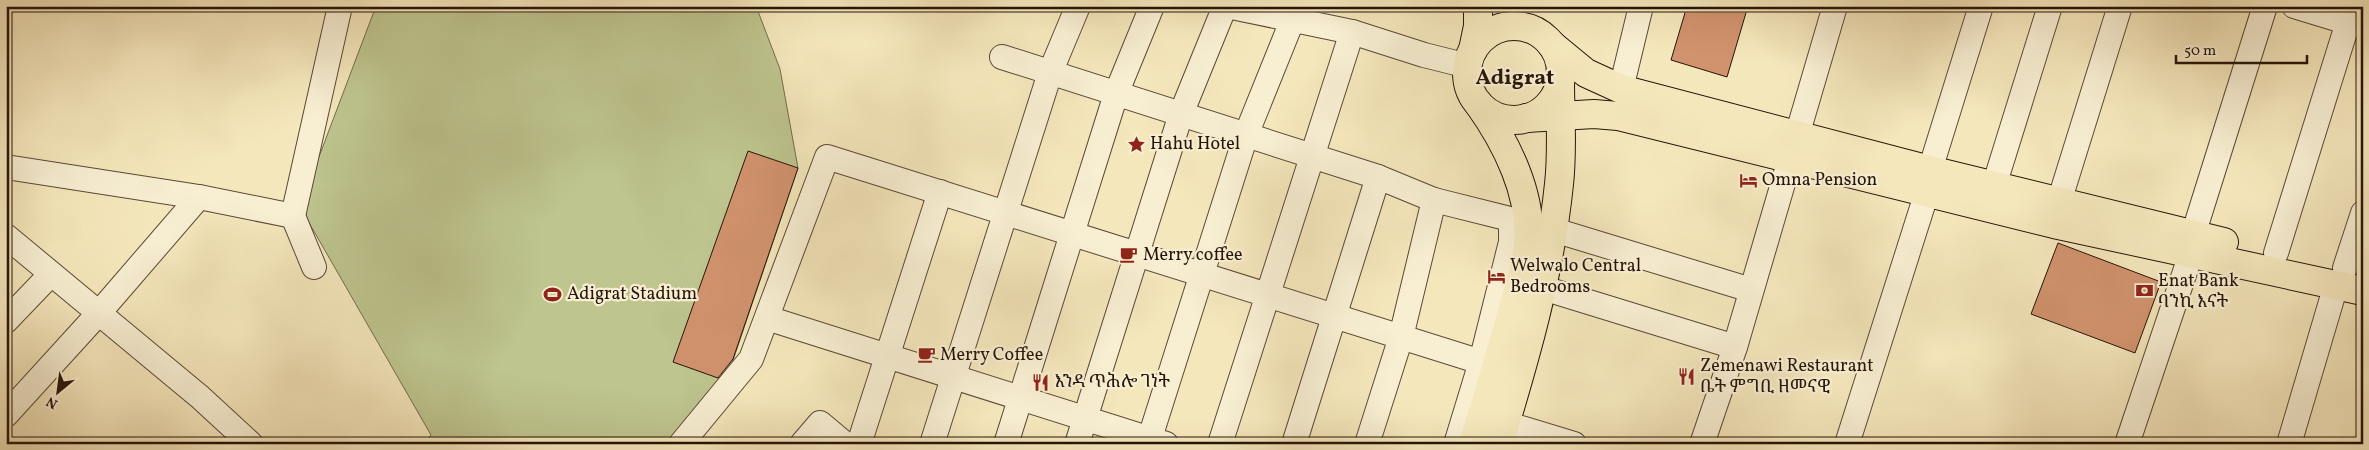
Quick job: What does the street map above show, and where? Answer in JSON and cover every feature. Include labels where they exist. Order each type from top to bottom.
[{"type":"main road","points":[[1478,6],[1478,26],[1470,58],[1469,86],[1494,126],[1515,171],[1525,202],[1519,222],[1528,244],[1495,428]]},
{"type":"main road","points":[[1515,6],[1550,43],[1586,73],[1621,89],[1794,146],[1928,181],[2054,224],[2276,254],[2348,275],[2363,291]]},
{"type":"main road","points":[[1470,58],[1490,33],[1507,27],[1525,28],[1550,43],[1560,63],[1560,181],[1554,230],[1543,288],[1495,428],[1473,444]]},
{"type":"main road","points":[[1526,118],[1549,105],[1555,97],[1560,80]]},
{"type":"main road","points":[[1478,103],[1489,113],[1510,120],[1594,114],[1618,116],[1794,146]]},
{"type":"main road","points":[[1928,181],[1994,186],[2059,202],[2192,244],[2348,275]]},
{"type":"street","points":[[314,267],[293,216],[340,6]]},
{"type":"street","points":[[932,444],[1050,73],[1078,6]]},
{"type":"street","points":[[1006,444],[1116,94],[1152,6]]},
{"type":"street","points":[[1077,444],[1181,114],[1226,6],[1352,32],[1424,55],[1470,58]]},
{"type":"street","points":[[1621,89],[1641,6]]},
{"type":"street","points":[[1702,444],[1735,347],[1835,6]]},
{"type":"street","points":[[1847,444],[1981,6]]},
{"type":"street","points":[[1994,186],[2050,6]]},
{"type":"street","points":[[2059,202],[2120,6]]},
{"type":"street","points":[[2127,444],[2192,244],[2265,6]]},
{"type":"street","points":[[2276,254],[2355,19],[2294,6]]},
{"type":"street","points":[[767,318],[954,376],[1155,442],[1202,274],[1246,135],[1292,21]]},
{"type":"street","points":[[1220,444],[1352,32]]},
{"type":"street","points":[[1002,57],[1378,177],[1434,200],[1554,230],[1751,290]]},
{"type":"street","points":[[681,444],[751,359],[827,157],[1481,362]]},
{"type":"street","points":[[6,167],[199,196],[293,216]]},
{"type":"street","points":[[1294,444],[1378,177]]},
{"type":"street","points":[[859,444],[940,192]]},
{"type":"street","points":[[6,415],[98,314],[199,196]]},
{"type":"street","points":[[1367,444],[1401,337],[1434,200]]},
{"type":"street","points":[[2288,444],[2348,275],[2363,212]]},
{"type":"street","points":[[1456,444],[1481,362],[1511,242],[1519,222]]},
{"type":"street","points":[[6,236],[200,397],[251,444]]},
{"type":"street","points":[[6,321],[51,274]]},
{"type":"street","points":[[1543,288],[1735,347]]},
{"type":"street","points":[[802,444],[820,423],[844,444]]},
{"type":"street","points":[[1495,428],[1574,444]]},
{"type":"green space","name":"Adigrat Stadium","points":[[376,6],[756,6],[780,69],[798,168],[726,381],[675,444],[424,444],[431,435],[300,207]]},
{"type":"building","points":[[1687,6],[1748,6],[1727,77],[1671,60]]},
{"type":"building","points":[[748,151],[798,168],[733,359],[718,378],[673,362]]},
{"type":"building","points":[[2058,243],[2161,282],[2135,353],[2031,314]]},
{"type":"place","name":"Hahu Hotel","points":[[1136,144]]},
{"type":"place","name":"Omna Pension","points":[[1748,180]]},
{"type":"place","name":"Merry coffee","points":[[1129,255]]},
{"type":"place","name":"Welwalo Central Bedrooms","points":[[1496,276]]},
{"type":"place","name":"Enat Bank ባንኪ እናት","points":[[2144,291]]},
{"type":"place","name":"Adigrat Stadium","points":[[553,294]]},
{"type":"place","name":"Merry Coffee","points":[[926,355]]},
{"type":"place","name":"Zemenawi Restaurant ቤት ምግቢ ዘመናዊ","points":[[1686,376]]},
{"type":"place","name":"እንዳ ጥሕሎ ገነት","points":[[1041,382]]},
{"type":"district","name":"Adigrat","points":[[1515,78]]}]
